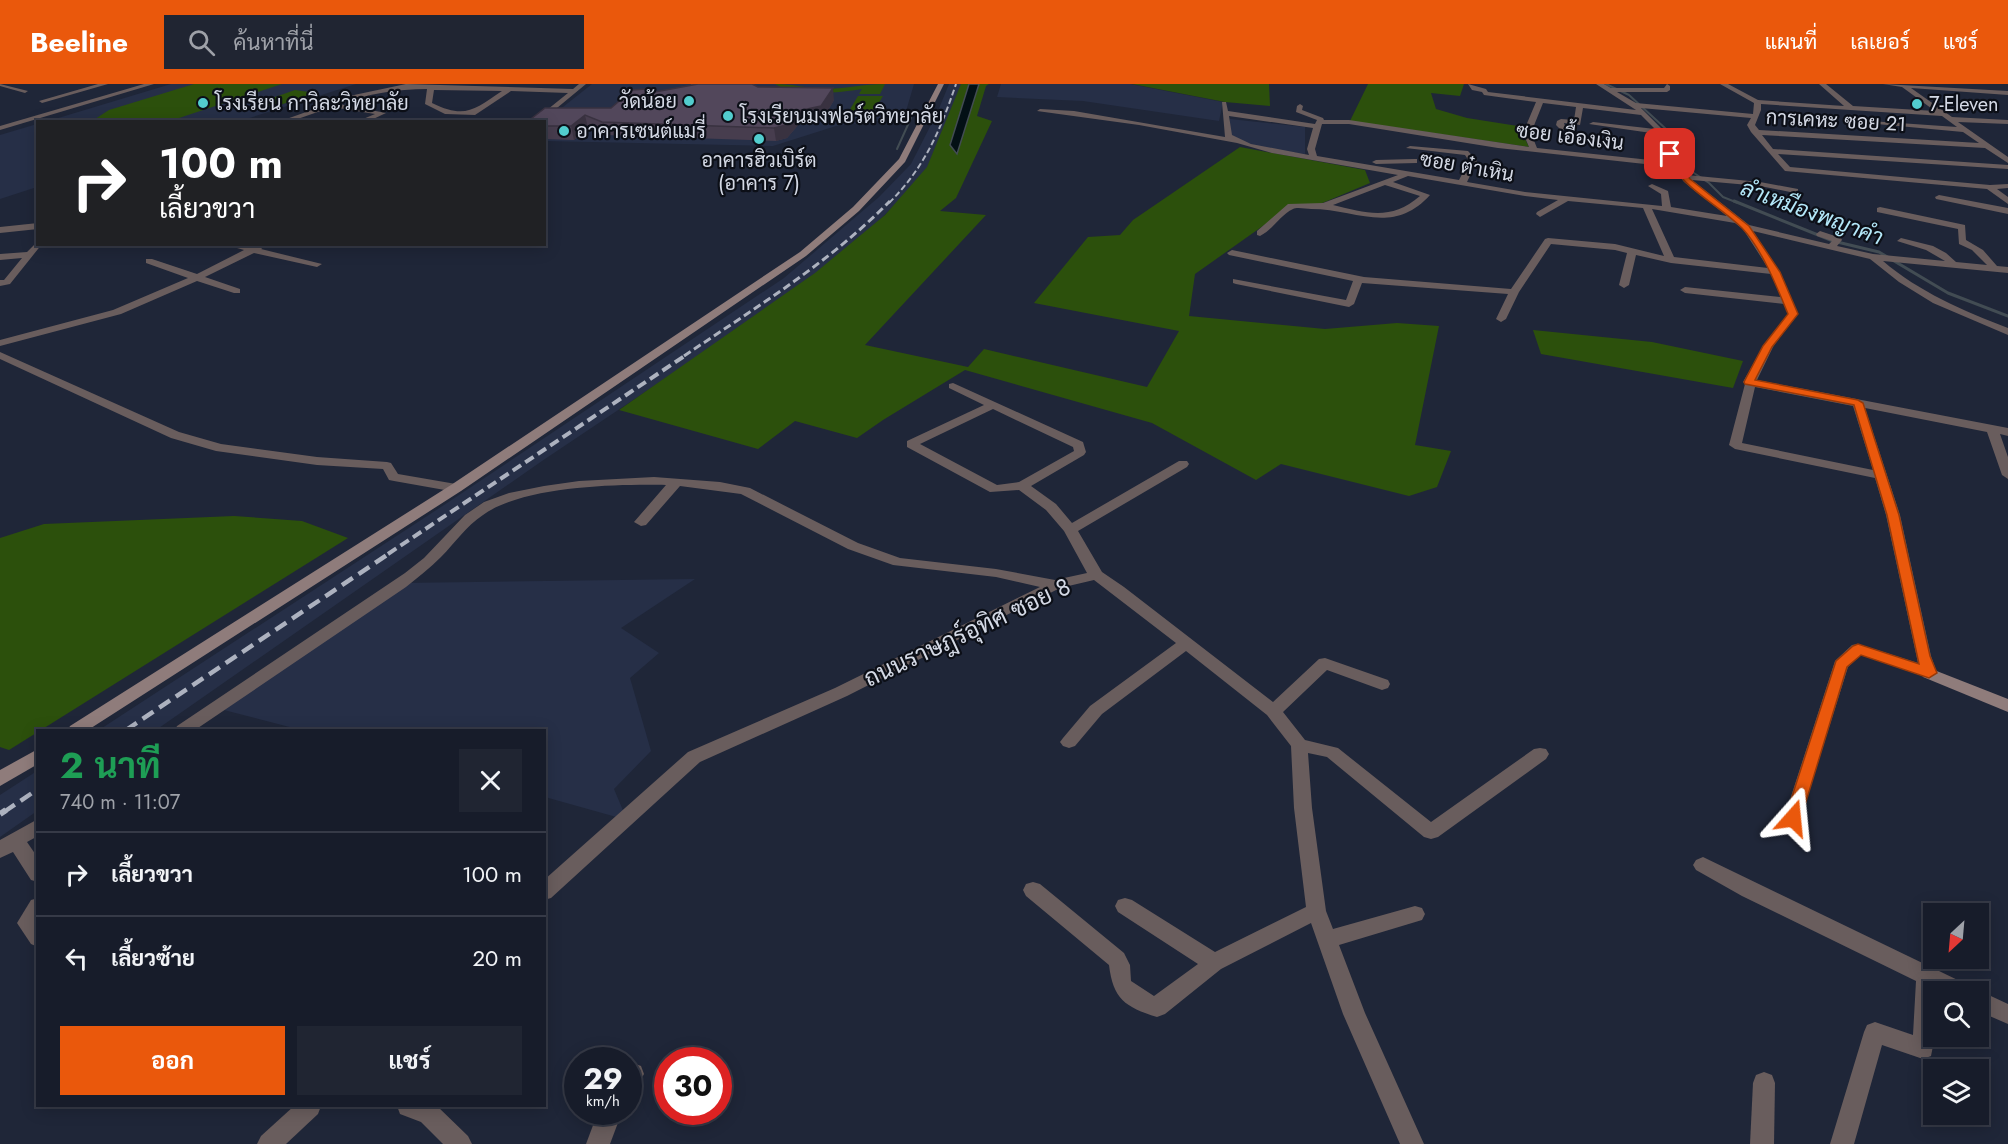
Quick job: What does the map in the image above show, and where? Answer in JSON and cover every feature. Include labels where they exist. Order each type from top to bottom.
[{"type":"main road","points":[[78,729],[456,488],[803,254],[856,209],[902,160],[941,84]]},
{"type":"main road","points":[[1929,673],[2008,706]]},
{"type":"main road","points":[[0,779],[36,756]]},
{"type":"street","points":[[0,84],[26,91]]},
{"type":"street","points":[[42,101],[105,84]]},
{"type":"street","points":[[0,128],[151,84]]},
{"type":"street","points":[[538,120],[583,84]]},
{"type":"street","points":[[1471,84],[1474,89],[1484,90],[1486,94],[1580,106],[1640,107],[1754,116]]},
{"type":"street","points":[[1599,84],[1615,90],[1640,107],[1661,132],[1674,165],[1749,232],[1775,272],[1793,314],[1768,346],[1749,382],[1736,445],[1882,476]]},
{"type":"street","points":[[1723,84],[1757,102],[2008,122]]},
{"type":"street","points":[[1822,84],[1890,140]]},
{"type":"street","points":[[1887,84],[2008,93]]},
{"type":"street","points":[[1902,85],[2008,161]]},
{"type":"street","points":[[286,120],[327,104],[408,86],[574,91]]},
{"type":"street","points":[[1615,90],[1659,91],[1667,90],[1667,86]]},
{"type":"street","points":[[431,87],[429,104],[445,112],[475,113],[510,89]]},
{"type":"street","points":[[1520,90],[1523,99]]},
{"type":"street","points":[[1534,149],[1527,133],[1540,101]]},
{"type":"street","points":[[1757,102],[1758,110],[1750,125],[1788,169],[1991,187],[2008,186]]},
{"type":"street","points":[[1224,103],[1228,136],[1236,141]]},
{"type":"street","points":[[327,104],[383,113],[364,120]]},
{"type":"street","points":[[1300,106],[1298,111],[1319,119],[1311,149],[1314,158]]},
{"type":"street","points":[[1562,129],[1561,121],[1577,123],[1580,106]]},
{"type":"street","name":"ซอย ต๋าเหิน","points":[[1040,111],[1074,113],[1139,123],[1236,141],[1272,151],[1525,194],[1646,206],[1736,221]]},
{"type":"street","name":"ซอย เอื้องเงิน","points":[[1225,113],[1375,125],[1498,146],[1534,149],[1557,156],[1674,165]]},
{"type":"street","points":[[1869,123],[1965,130]]},
{"type":"street","points":[[1593,124],[1661,132]]},
{"type":"street","name":"การเคหะ ซอย 21","points":[[1755,132],[1988,146]]},
{"type":"street","points":[[1862,139],[1914,180]]},
{"type":"street","points":[[1410,148],[1468,153],[1473,161],[1462,183]]},
{"type":"street","points":[[1771,151],[2008,167]]},
{"type":"street","points":[[1370,167],[1371,163],[1382,161],[1414,161]]},
{"type":"street","points":[[1324,206],[1408,174]]},
{"type":"street","points":[[1687,177],[1795,191]]},
{"type":"street","points":[[1260,233],[1291,206],[1324,206],[1383,218],[1404,211],[1426,195],[1383,182]]},
{"type":"street","points":[[1652,186],[1665,193],[1667,209]]},
{"type":"street","points":[[1991,187],[1989,187],[1991,191],[2008,201]]},
{"type":"street","points":[[1939,197],[2008,211]]},
{"type":"street","points":[[1540,214],[1568,198]]},
{"type":"street","points":[[1646,206],[1671,260]]},
{"type":"street","points":[[1880,210],[1962,227],[1962,242],[1971,244],[1993,268]]},
{"type":"street","points":[[0,230],[36,226]]},
{"type":"street","points":[[1749,232],[1834,244],[1885,263],[1934,263],[2008,270]]},
{"type":"street","points":[[1820,234],[1834,244]]},
{"type":"street","points":[[1900,240],[1934,249],[1948,258],[1953,265]]},
{"type":"street","points":[[1501,319],[1514,292],[1548,241],[1615,247],[1671,260],[1775,272]]},
{"type":"street","points":[[0,283],[7,282],[36,246]]},
{"type":"street","points":[[236,246],[317,264]]},
{"type":"street","points":[[0,343],[117,312],[198,277],[260,246]]},
{"type":"street","points":[[1624,285],[1632,252]]},
{"type":"street","points":[[1232,253],[1359,279],[1514,292]]},
{"type":"street","points":[[0,258],[30,254]]},
{"type":"street","points":[[149,261],[237,291]]},
{"type":"street","points":[[1885,263],[1891,274],[1978,321],[2008,333]]},
{"type":"street","points":[[1236,281],[1349,304],[1359,279]]},
{"type":"street","points":[[1685,290],[1788,301]]},
{"type":"street","points":[[0,355],[175,435],[220,448],[317,461],[387,466],[394,477],[456,488]]},
{"type":"street","points":[[1749,382],[2008,432]]},
{"type":"street","points":[[953,386],[1079,445],[1080,452],[1023,486],[995,489],[911,444],[993,405]]},
{"type":"street","points":[[1858,403],[1893,515],[1923,656],[1929,673]]},
{"type":"street","points":[[1992,429],[2008,475]]},
{"type":"street","points":[[1070,530],[1183,464]]},
{"type":"street","points":[[184,729],[421,568],[472,515],[490,504],[537,491],[618,482],[728,485],[745,490],[853,546],[898,562],[996,573],[1055,585]]},
{"type":"street","points":[[641,522],[676,482]]},
{"type":"street","points":[[1023,486],[1051,507],[1070,530],[1096,575]]},
{"type":"street","name":"ถนนราษฎร์อุทิศ ซอย 8","points":[[546,889],[694,757],[842,692],[1055,585],[1096,575],[1273,711],[1299,745]]},
{"type":"street","points":[[1069,742],[1096,710],[1186,643]]},
{"type":"street","points":[[1793,818],[1841,664],[1858,649],[1929,673]]},
{"type":"street","points":[[1273,711],[1325,663],[1382,684]]},
{"type":"street","points":[[1412,1144],[1354,1014],[1316,911],[1303,808],[1299,745],[1332,752],[1431,832],[1540,754]]},
{"type":"street","points":[[36,827],[8,845],[36,872]]},
{"type":"street","points":[[1703,865],[1749,890],[1939,981]]},
{"type":"street","points":[[1032,890],[1117,959],[1121,965],[1122,985],[1148,1005],[1157,1006],[1214,963],[1316,911]]},
{"type":"street","points":[[1125,906],[1214,963]]},
{"type":"street","points":[[36,909],[27,923],[36,935]]},
{"type":"street","points":[[1327,940],[1415,914]]},
{"type":"street","points":[[1842,1144],[1875,1032],[1923,1048],[1927,975]]},
{"type":"street","points":[[1989,1005],[2008,1014]]},
{"type":"street","points":[[1762,1144],[1764,1083]]},
{"type":"street","points":[[269,1144],[309,1107]]},
{"type":"street","points":[[411,1107],[429,1114],[460,1144]]},
{"type":"street","points":[[598,1144],[605,1125]]},
{"type":"shaded area","name":"โรงเรียน กาวิละวิทยาลัย","points":[[171,84],[356,84],[243,120],[52,120]]},
{"type":"shaded area","name":"โรงเรียนมงฟอร์ตวิทยาลัย","points":[[592,84],[914,84],[904,118],[836,126],[773,146],[546,141],[546,120]]},
{"type":"shaded area","points":[[949,84],[965,84],[935,161],[921,179],[848,251],[745,325],[542,461],[157,729],[101,729],[444,505],[784,278],[879,197],[911,164]]},
{"type":"shaded area","points":[[969,84],[979,84],[957,154],[950,145]]},
{"type":"shaded area","points":[[1001,84],[1130,84],[1223,102],[1219,121],[1083,101],[997,97]]},
{"type":"shaded area","points":[[1230,119],[1305,127],[1305,154],[1262,148],[1230,137]]},
{"type":"shaded area","points":[[36,124],[36,187],[0,199],[0,135]]},
{"type":"shaded area","points":[[695,579],[621,628],[659,653],[630,678],[651,751],[614,789],[627,820],[546,797],[546,729],[297,729],[224,710],[402,583]]},
{"type":"shaded area","points":[[36,772],[36,812],[0,837],[0,795]]},
{"type":"green space","points":[[194,84],[282,84],[173,120],[96,120],[109,110]]},
{"type":"green space","points":[[775,84],[823,89],[885,84],[880,94],[859,94],[862,89],[829,93],[805,92],[794,91]]},
{"type":"green space","points":[[961,84],[989,84],[986,86],[977,116],[992,121],[956,198],[940,211],[986,215],[865,345],[968,367],[984,349],[1147,387],[1179,331],[1034,303],[1088,237],[1120,235],[1133,220],[1240,147],[1365,170],[1370,183],[1320,204],[1294,204],[1195,274],[1189,316],[1325,329],[1397,323],[1439,326],[1415,445],[1451,451],[1437,487],[1409,496],[1281,464],[1256,480],[1152,423],[965,370],[857,438],[795,421],[758,449],[619,410],[815,273],[885,215],[927,167]]},
{"type":"green space","points":[[1132,84],[1269,84],[1270,106],[1225,102]]},
{"type":"green space","points":[[1368,84],[1464,84],[1460,96],[1431,93],[1436,109],[1467,118],[1524,127],[1523,135],[1529,147],[1350,121]]},
{"type":"green space","points":[[295,90],[316,93],[277,106],[255,104]]},
{"type":"green space","points":[[858,96],[883,96],[874,111],[849,111]]},
{"type":"green space","points":[[1533,330],[1652,342],[1743,361],[1733,388],[1541,354]]},
{"type":"green space","points":[[234,516],[302,521],[348,538],[43,729],[36,729],[36,733],[9,750],[0,747],[0,538],[44,524]]},
{"type":"building","points":[[698,84],[833,88],[821,106],[798,111],[786,125],[774,128],[602,122],[585,115],[571,126],[546,126],[546,120],[530,120],[545,108],[611,108],[632,90],[646,89],[655,92]]},
{"type":"waterway","name":"ลำเหมืองพญาคำ","points":[[1606,84],[1629,95],[1666,129],[1673,138],[1682,165],[1709,183],[1723,197],[1738,203]]},
{"type":"waterway","points":[[897,149],[911,118]]},
{"type":"waterway","name":"ลำเหมืองพญาคำ","points":[[1734,201],[1833,241],[1879,252],[1948,293],[2008,316]]},
{"type":"railway","points":[[889,203],[912,176],[930,148],[956,84]]},
{"type":"railway","points":[[684,356],[817,265],[890,201]]},
{"type":"railway","points":[[388,554],[686,355]]},
{"type":"railway","points":[[127,729],[390,553]]},
{"type":"railway","points":[[4,812],[36,790]]},
{"type":"railway","points":[[0,814],[6,810]]},
{"type":"place","name":"วัดน้อย","points":[[689,101]]},
{"type":"place","name":"โรงเรียน กาวิละวิทยาลัย","points":[[203,103]]},
{"type":"place","name":"7-Eleven","points":[[1917,104]]},
{"type":"place","name":"โรงเรียนมงฟอร์ตวิทยาลัย","points":[[728,116]]},
{"type":"place","name":"อาคารเซนต์แมรี่","points":[[564,131]]},
{"type":"place","name":"อาคารฮิวเบิร์ต (อาคาร 7)","points":[[759,139]]},
{"type":"route","points":[[1670,154],[1674,165],[1687,180],[1746,227],[1775,272],[1793,314],[1768,346],[1749,382],[1858,403],[1893,515],[1923,656],[1929,673],[1858,649],[1841,664],[1793,818]]}]
